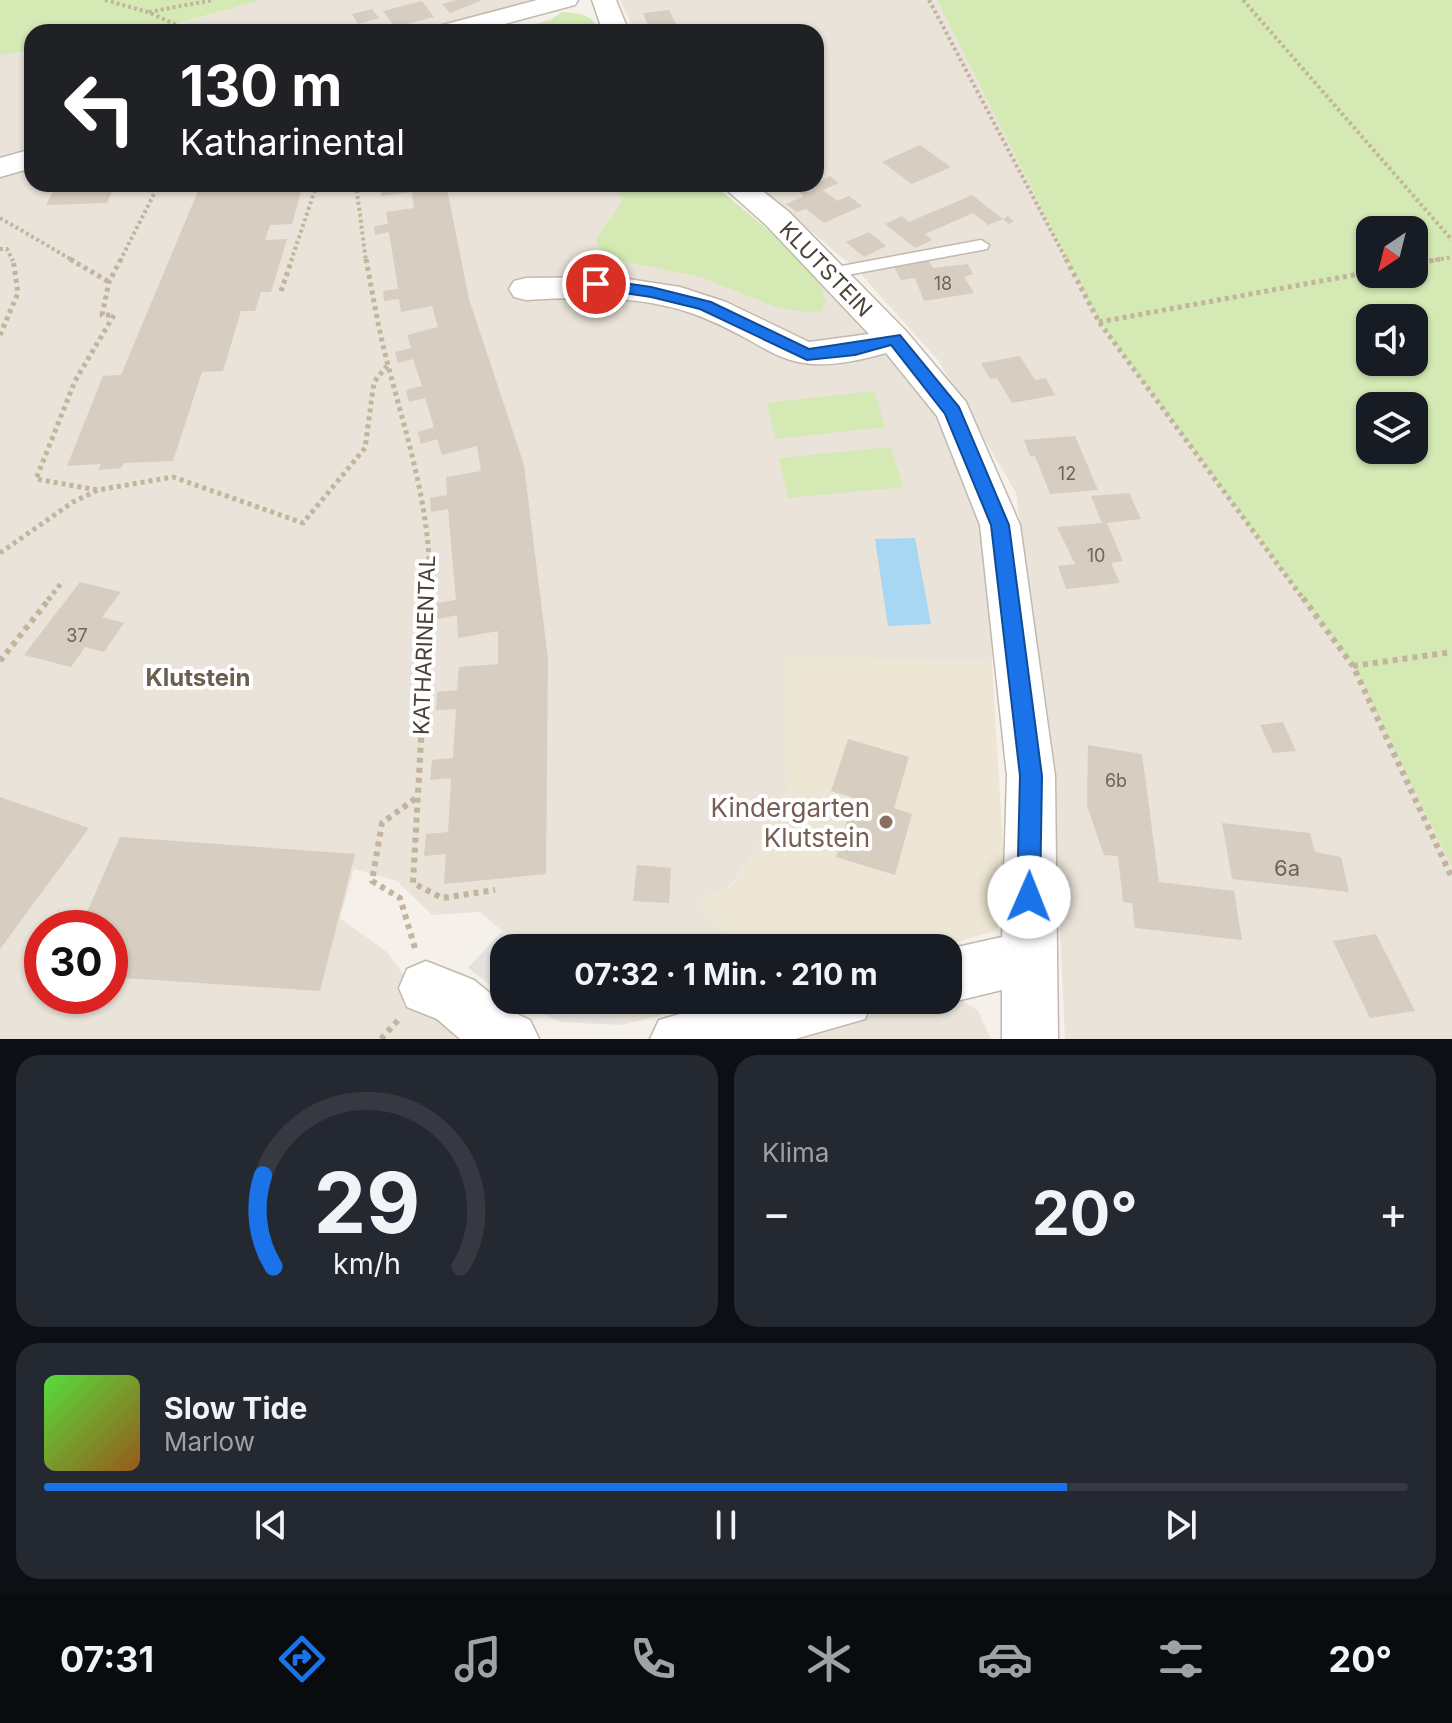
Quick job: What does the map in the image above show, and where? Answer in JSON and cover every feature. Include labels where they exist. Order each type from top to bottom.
[{"type":"street","points":[[474,24],[566,0]]},
{"type":"street","points":[[604,0],[613,24]]},
{"type":"street","points":[[0,168],[24,160]]},
{"type":"street","name":"KLUTSTEIN","points":[[745,192],[778,219],[894,339],[953,411],[1000,525],[1031,776],[1030,1039]]},
{"type":"street","points":[[526,289],[596,284],[651,292],[705,306],[807,355],[855,349],[894,339]]},
{"type":"street","points":[[962,973],[1028,958]]},
{"type":"street","points":[[426,988],[455,999],[494,1032],[511,1039]]},
{"type":"street","points":[[678,1039],[786,1014]]},
{"type":"lane","points":[[831,273],[981,245]]},
{"type":"path","points":[[105,0],[148,12],[174,24]]},
{"type":"path","points":[[148,12],[213,0]]},
{"type":"path","points":[[929,0],[1099,322],[1353,666],[1452,878]]},
{"type":"path","points":[[1243,0],[1452,240]]},
{"type":"path","points":[[98,490],[36,479],[75,381],[114,315],[102,315],[109,282],[155,192]]},
{"type":"path","points":[[281,291],[314,192]]},
{"type":"path","name":"KATHARINENTAL","points":[[357,192],[360,231],[388,366],[412,448],[431,567],[413,883],[442,898],[495,890]]},
{"type":"path","points":[[0,218],[109,282]]},
{"type":"path","points":[[0,249],[7,249],[19,267],[16,310],[0,335]]},
{"type":"path","points":[[1428,261],[1452,257]]},
{"type":"path","points":[[1099,322],[1356,275]]},
{"type":"path","points":[[0,553],[73,502],[98,490],[173,477],[303,523],[365,448],[374,382],[388,366]]},
{"type":"path","points":[[0,661],[63,581]]},
{"type":"path","points":[[1353,666],[1452,652]]},
{"type":"path","points":[[417,798],[382,823],[372,881],[400,898],[426,988]]},
{"type":"shaded area","points":[[261,0],[538,0],[446,24],[178,24]]},
{"type":"shaded area","points":[[620,0],[937,0],[1099,322],[1353,666],[1452,867],[1452,1039],[1065,1039],[1051,734],[1016,493],[938,360],[858,271],[764,192],[824,192],[824,24],[631,24]]},
{"type":"shaded area","points":[[24,51],[24,150],[0,158],[0,55]]},
{"type":"shaded area","points":[[24,166],[24,192],[617,192],[623,197],[620,207],[600,231],[617,260],[700,277],[773,306],[816,270],[918,386],[957,450],[980,523],[991,608],[992,662],[785,657],[787,791],[760,844],[730,886],[696,900],[730,934],[506,934],[480,912],[432,915],[397,881],[354,869],[340,918],[387,952],[424,1004],[468,1039],[0,1039],[0,174]]},
{"type":"shaded area","name":"Kindergarten Klutstein","points":[[785,656],[992,662],[1007,914],[994,931],[962,941],[962,934],[730,934],[696,900],[731,886],[760,844],[787,792]]},
{"type":"shaded area","points":[[490,944],[490,984],[468,968]]},
{"type":"shaded area","points":[[962,1001],[978,1011],[991,1039],[786,1039],[874,1014],[962,1014]]},
{"type":"shaded area","points":[[543,1014],[615,1014],[621,1025],[561,1022]]},
{"type":"shaded area","points":[[615,1014],[666,1014],[621,1025]]},
{"type":"green space","points":[[0,0],[261,0],[176,24],[24,24],[24,51],[0,55]]},
{"type":"green space","points":[[937,0],[1452,0],[1452,867],[1353,666],[1099,322]]},
{"type":"green space","points":[[562,12],[574,13],[596,24],[535,24],[550,20]]},
{"type":"green space","points":[[617,192],[723,192],[816,270],[826,302],[821,311],[804,312],[773,306],[700,277],[617,260],[603,253],[596,241],[623,197]]},
{"type":"green space","points":[[874,391],[885,427],[775,439],[767,403]]},
{"type":"green space","points":[[891,447],[903,487],[788,498],[779,458]]},
{"type":"water","points":[[915,538],[931,624],[888,626],[875,539]]},
{"type":"building","points":[[458,0],[480,1],[450,13],[442,4]]},
{"type":"building","points":[[422,1],[434,17],[393,24],[383,11]]},
{"type":"building","points":[[372,9],[379,18],[358,24],[352,14]]},
{"type":"building","points":[[669,10],[676,24],[648,24],[643,13]]},
{"type":"building","points":[[920,145],[951,167],[912,184],[882,162]]},
{"type":"building","points":[[830,176],[839,183],[824,190],[824,179]]},
{"type":"building","points":[[824,191],[837,201],[849,196],[862,206],[824,223],[806,209],[797,212],[786,204],[804,196],[799,192]]},
{"type":"building","points":[[53,192],[112,192],[107,203],[46,205]]},
{"type":"building","points":[[198,192],[301,192],[292,224],[270,225],[265,240],[287,239],[271,292],[261,292],[255,311],[241,311],[223,371],[202,372],[173,461],[124,463],[121,468],[98,470],[101,464],[67,466],[103,376],[121,375]]},
{"type":"building","points":[[381,192],[412,192],[381,196]]},
{"type":"building","points":[[412,192],[448,192],[469,299],[524,465],[548,659],[546,874],[444,884],[446,854],[424,856],[426,834],[448,832],[451,778],[430,780],[432,760],[453,758],[456,709],[436,710],[437,692],[457,690],[459,667],[498,664],[498,631],[458,638],[457,615],[438,619],[437,603],[456,600],[448,509],[431,512],[430,498],[447,495],[446,477],[481,471],[477,446],[442,455],[437,439],[421,444],[418,432],[434,427],[425,398],[409,402],[406,390],[422,386],[413,359],[398,363],[395,352],[411,348],[407,335],[438,327],[432,306],[401,312],[399,299],[384,301],[383,291],[398,289],[389,232],[375,235],[374,226],[388,224],[386,212],[414,208]]},
{"type":"building","points":[[972,195],[1003,219],[988,225],[973,213],[925,234],[932,240],[915,248],[885,224],[902,216],[909,222]]},
{"type":"building","points":[[1008,216],[1014,221],[1009,224],[1003,219]]},
{"type":"building","points":[[869,232],[886,246],[864,257],[846,242]]},
{"type":"building","points":[[928,260],[933,268],[968,264],[973,274],[964,277],[974,293],[924,301],[915,278],[901,280],[893,265]]},
{"type":"building","points":[[1020,356],[1035,380],[1046,378],[1055,395],[1012,403],[997,378],[990,379],[981,363]]},
{"type":"building","points":[[1075,436],[1098,490],[1050,494],[1035,456],[1030,456],[1024,440]]},
{"type":"building","points":[[1129,493],[1141,519],[1107,523],[1123,561],[1111,563],[1120,583],[1066,589],[1058,566],[1075,564],[1057,527],[1102,523],[1091,496]]},
{"type":"building","points":[[80,582],[121,592],[102,617],[124,623],[104,652],[85,647],[71,667],[24,655]]},
{"type":"building","points":[[1283,722],[1296,751],[1273,753],[1260,725]]},
{"type":"building","points":[[848,739],[909,757],[894,808],[912,814],[895,875],[836,857],[854,798],[831,791]]},
{"type":"building","points":[[1088,745],[1142,754],[1159,882],[1234,891],[1242,940],[1135,928],[1132,903],[1123,902],[1118,856],[1104,855],[1087,806]]},
{"type":"building","points":[[0,797],[89,828],[29,910],[24,910],[24,916],[0,949]]},
{"type":"building","points":[[1222,823],[1310,833],[1315,852],[1341,857],[1349,892],[1232,879]]},
{"type":"building","points":[[120,837],[355,854],[320,991],[128,978],[128,910],[88,910]]},
{"type":"building","points":[[637,865],[671,868],[669,903],[633,901]]},
{"type":"building","points":[[1376,934],[1415,1011],[1370,1018],[1333,941]]},
{"type":"place","name":"Kindergarten Klutstein","points":[[886,822]]},
{"type":"district","name":"Klutstein","points":[[198,677]]},
{"type":"route","points":[[596,284],[651,292],[705,306],[807,355],[855,349],[894,339],[953,411],[1000,525],[1031,776],[1029,897]]}]
